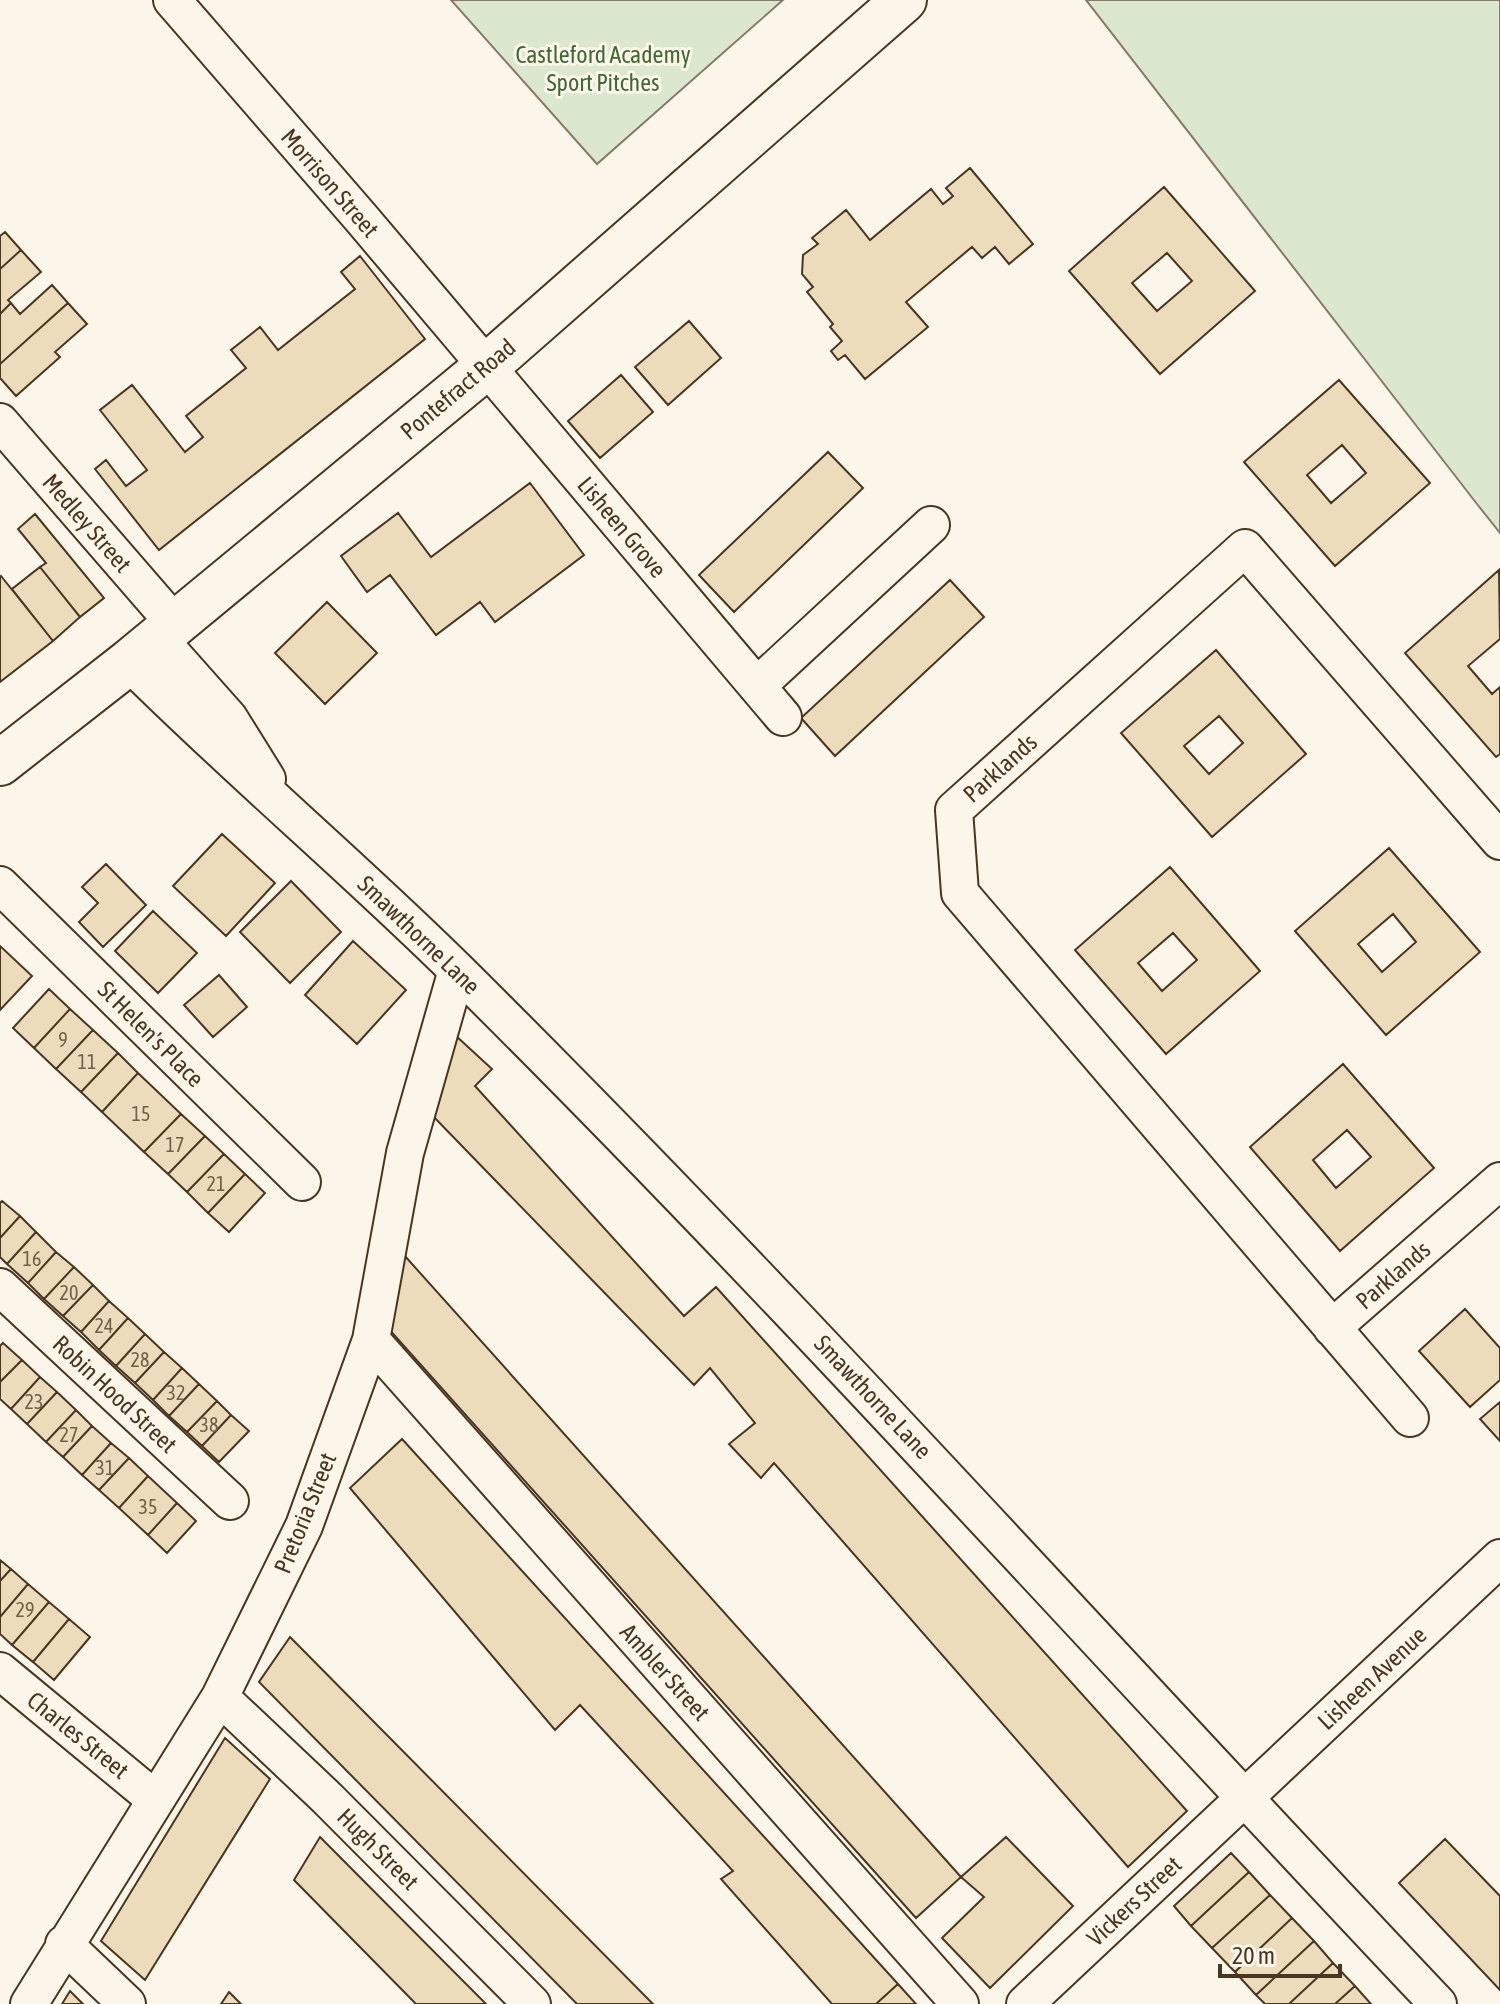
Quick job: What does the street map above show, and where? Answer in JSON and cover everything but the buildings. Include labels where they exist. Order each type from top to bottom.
[{"type":"main road","name":"Pontefract Road","points":[[0,763],[154,641],[486,367],[904,0]]},
{"type":"street","name":"Morrison Street","points":[[172,0],[486,367]]},
{"type":"street","name":"Lisheen Grove","points":[[486,367],[783,717]]},
{"type":"street","name":"Medley Street","points":[[0,422],[154,641]]},
{"type":"street","points":[[757,686],[931,525]]},
{"type":"street","name":"Parklands","points":[[1410,1418],[960,893],[954,810],[1245,548],[1500,841]]},
{"type":"street","name":"Smawthorne Lane","points":[[154,641],[212,745],[288,810],[457,970],[845,1365],[1243,1798],[1438,2004]]},
{"type":"street","name":"St Helen's Place","points":[[0,885],[302,1182]]},
{"type":"street","name":"Pretoria Street","points":[[29,2004],[220,1697],[304,1526],[371,1340],[405,1153],[457,970]]},
{"type":"street","name":"Parklands","points":[[1332,1328],[1496,1191]]},
{"type":"street","name":"Robin Hood Street","points":[[0,1287],[230,1501]]},
{"type":"street","name":"Ambler Street","points":[[371,1340],[960,2004]]},
{"type":"street","name":"Lisheen Avenue","points":[[1243,1798],[1500,1559]]},
{"type":"street","name":"Charles Street","points":[[0,1671],[156,1800]]},
{"type":"street","name":"Hugh Street","points":[[220,1697],[327,1798],[532,2004]]},
{"type":"street","name":"Vickers Street","points":[[1025,2004],[1243,1798]]},
{"type":"street","points":[[64,1944],[127,2004]]},
{"type":"green space","name":"Castleford Academy Sport Pitches","points":[[451,0],[783,0],[597,164]]},
{"type":"green space","points":[[1086,0],[1500,0],[1500,533],[1477,504]]}]
